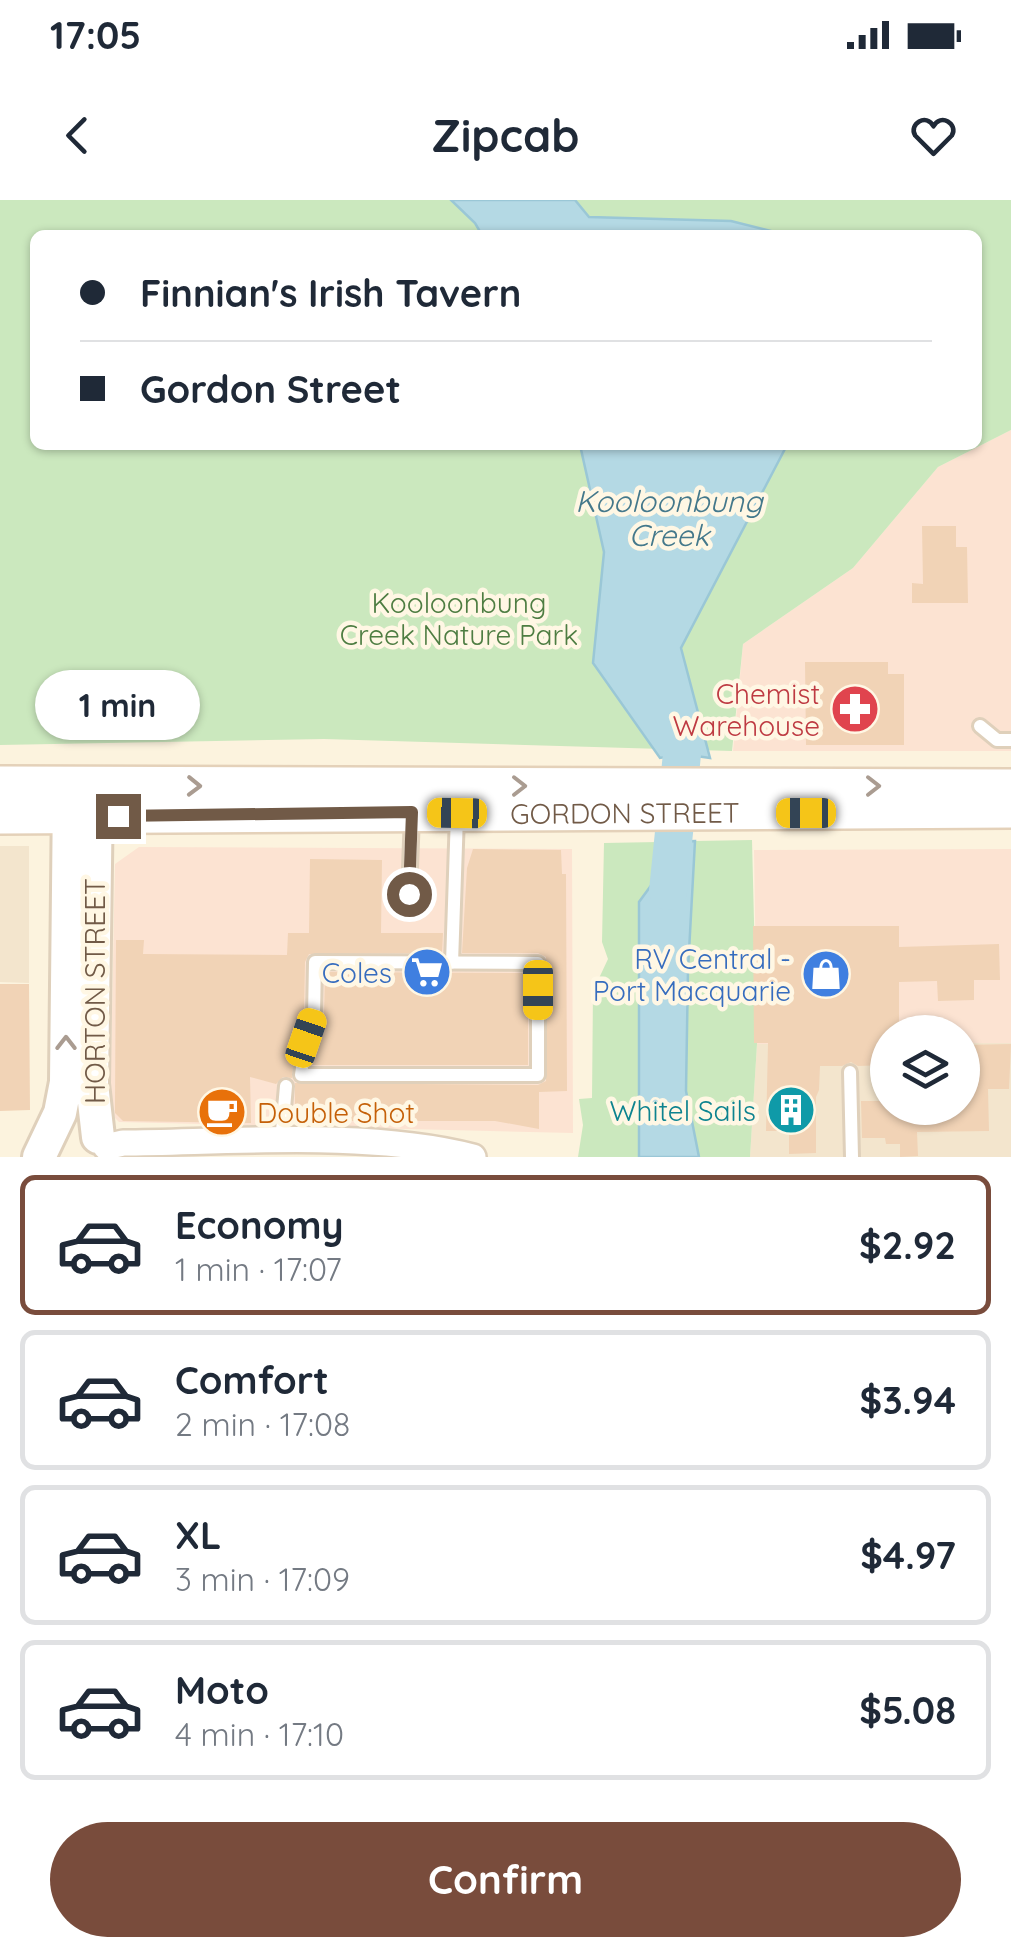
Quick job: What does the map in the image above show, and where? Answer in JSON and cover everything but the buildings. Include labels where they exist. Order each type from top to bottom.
[{"type":"main road","name":"GORDON STREET","points":[[0,784],[82,800],[412,812],[457,813],[644,800]]},
{"type":"main road","name":"GORDON STREET","points":[[706,800],[1011,787]]},
{"type":"main road","name":"GORDON STREET","points":[[0,816],[82,800],[706,800],[1011,810]]},
{"type":"street","name":"HORTON STREET","points":[[82,800],[92,1084],[104,1147]]},
{"type":"street","points":[[44,1147],[60,1113],[66,1082],[82,800]]},
{"type":"street","points":[[44,1147],[70,1127],[83,1128],[104,1147],[123,1143],[281,1142],[408,1146],[473,1157]]},
{"type":"lane","points":[[980,726],[997,740],[1011,740]]},
{"type":"lane","points":[[409,894],[412,812]]},
{"type":"lane","points":[[452,963],[457,813]]},
{"type":"lane","points":[[315,962],[452,963],[538,963],[538,1075],[301,1075],[306,1038],[314,1016],[315,962]]},
{"type":"lane","points":[[850,1072],[852,1157]]},
{"type":"lane","points":[[281,1142],[286,1086]]},
{"type":"shaded area","points":[[1011,430],[1011,751],[733,751],[743,644],[853,568],[938,467],[972,450],[982,450],[982,445]]},
{"type":"shaded area","points":[[0,846],[29,846],[29,983],[0,982]]},
{"type":"shaded area","points":[[139,847],[572,849],[573,1133],[119,1122],[110,1113],[115,864]]},
{"type":"shaded area","points":[[1011,849],[1011,1043],[980,1043],[980,1015],[870,1015],[870,1043],[757,1044],[754,850]]},
{"type":"shaded area","points":[[980,1043],[1011,1043],[1011,1157],[750,1157],[757,1044],[870,1044],[870,1125],[980,1125]]},
{"type":"green space","name":"Kooloonbung Creek Nature Park","points":[[0,200],[1011,200],[1011,430],[982,445],[982,230],[30,230],[30,450],[972,450],[938,467],[853,568],[743,644],[732,751],[324,739],[0,745]]},
{"type":"green space","points":[[752,840],[757,1044],[750,1157],[699,1157],[686,1091],[695,841]]},
{"type":"green space","points":[[658,842],[658,876],[639,902],[639,1157],[578,1157],[583,1125],[579,1099],[592,1098],[593,991],[608,959],[602,942],[604,843]]},
{"type":"water","points":[[451,200],[575,200],[589,217],[731,221],[767,230],[479,230]]},
{"type":"water","name":"Kooloonbung Creek","points":[[581,450],[784,450],[681,648],[710,758],[682,754],[660,758],[593,663],[604,552]]},
{"type":"water","points":[[695,841],[686,1091],[699,1157],[639,1157],[639,902],[658,876],[658,842]]},
{"type":"waterway","points":[[668,891],[682,754]]},
{"type":"place","name":"Chemist Warehouse","points":[[855,709]]},
{"type":"place","name":"Coles","points":[[427,972]]},
{"type":"place","name":"RV Central - Port Macquarie","points":[[826,974]]},
{"type":"place","name":"Whitel Sails","points":[[791,1110]]},
{"type":"place","name":"Double Shot","points":[[222,1112]]},
{"type":"route","points":[[118,816],[412,812],[409,894]]}]
